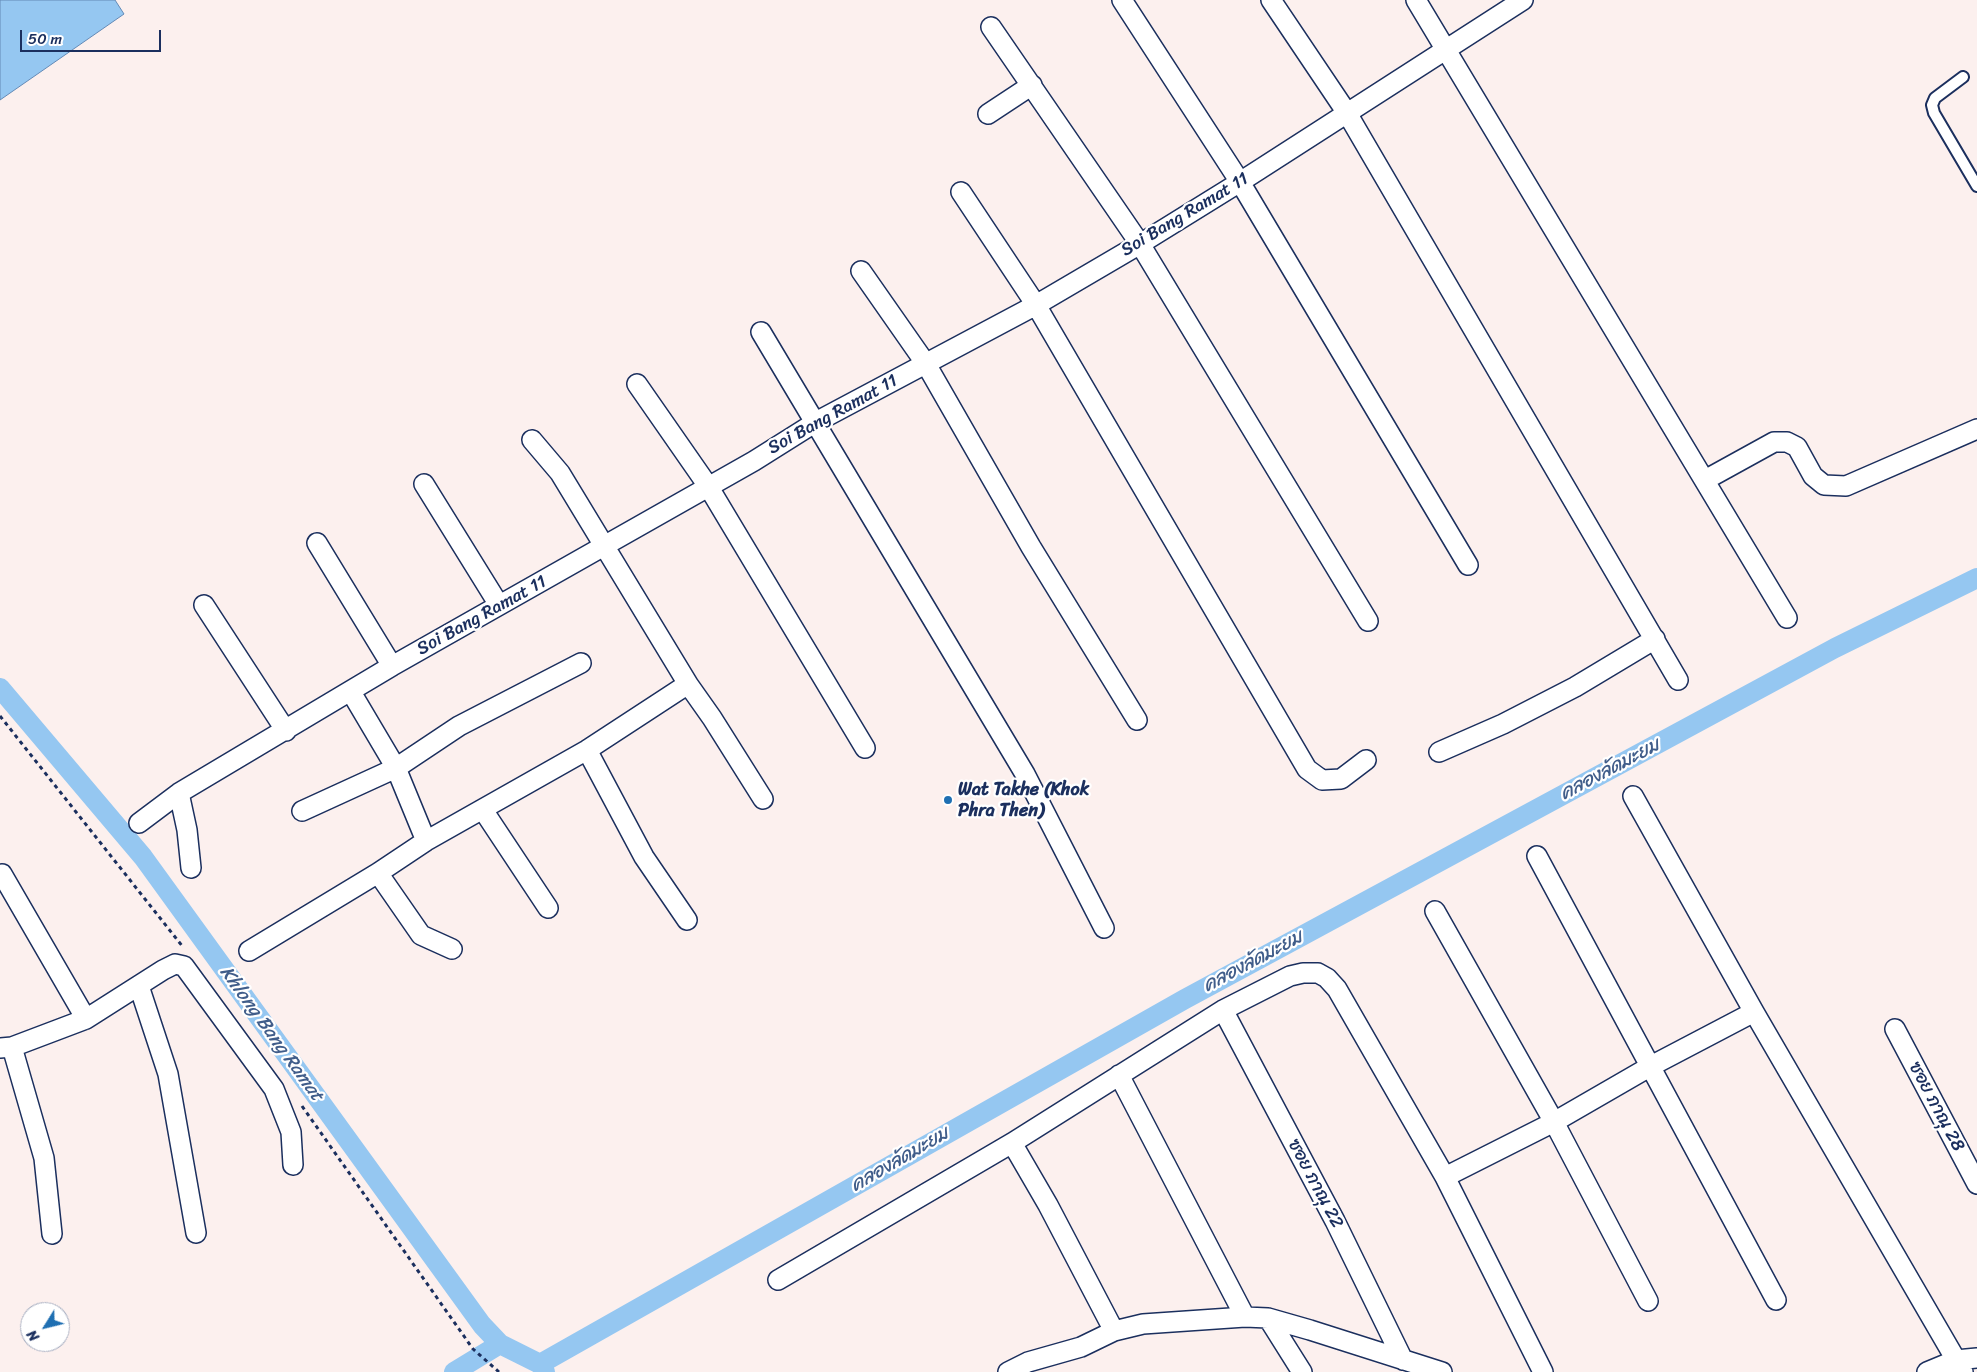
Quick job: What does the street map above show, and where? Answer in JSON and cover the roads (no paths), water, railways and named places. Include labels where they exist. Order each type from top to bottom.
[{"type":"street","points":[[1122,0],[1240,182],[1468,565]]},
{"type":"street","points":[[1271,0],[1347,113],[1678,680]]},
{"type":"street","points":[[1416,0],[1787,618]]},
{"type":"street","name":"Soi Bang Ramat 11","points":[[139,823],[178,793],[286,731],[392,666],[605,546],[816,422],[1036,305],[1140,244],[1524,0]]},
{"type":"street","points":[[991,26],[1140,244],[1368,621]]},
{"type":"street","points":[[988,114],[1032,85]]},
{"type":"street","points":[[962,192],[1036,305],[1307,768],[1322,780],[1341,779],[1366,760]]},
{"type":"street","points":[[860,271],[926,364],[1032,547],[1137,720]]},
{"type":"street","points":[[761,332],[1025,774],[1104,928]]},
{"type":"street","points":[[637,384],[708,486],[865,748]]},
{"type":"street","points":[[1704,480],[1774,442],[1787,442],[1797,447],[1813,476],[1824,485],[1846,486],[1977,429]]},
{"type":"street","points":[[532,440],[560,473],[688,684],[763,799]]},
{"type":"street","points":[[424,484],[499,605]]},
{"type":"street","points":[[317,543],[392,666]]},
{"type":"street","points":[[204,605],[286,731]]},
{"type":"street","points":[[1439,752],[1503,724],[1559,695],[1655,639]]},
{"type":"street","points":[[302,811],[396,768],[459,726],[581,663]]},
{"type":"street","points":[[249,951],[378,873],[426,841],[587,750],[688,684]]},
{"type":"street","points":[[351,692],[396,768],[426,841]]},
{"type":"street","points":[[587,750],[644,857],[687,920]]},
{"type":"street","points":[[178,793],[187,830],[191,868]]},
{"type":"street","points":[[1633,796],[1754,1012],[1959,1366]]},
{"type":"street","points":[[483,810],[548,908]]},
{"type":"street","points":[[1537,856],[1776,1300]]},
{"type":"street","points":[[378,873],[420,935],[452,949]]},
{"type":"street","points":[[2,874],[86,1019]]},
{"type":"street","points":[[1435,911],[1554,1122],[1648,1301]]},
{"type":"street","points":[[52,1234],[44,1158],[6,1047],[86,1019],[175,964],[184,966],[274,1089],[291,1132],[293,1165]]},
{"type":"street","points":[[778,1280],[1012,1143],[1223,1010],[1290,976],[1302,973],[1318,973],[1327,978],[1337,989],[1445,1177],[1543,1372]]},
{"type":"street","points":[[139,986],[168,1074],[196,1232]]},
{"type":"street","name":"ซอย ภาณุ 22","points":[[1223,1010],[1335,1221],[1403,1360]]},
{"type":"street","points":[[1445,1177],[1554,1122],[1651,1066],[1754,1012]]},
{"type":"street","name":"ซอย ภาณุ 28","points":[[1895,1029],[1977,1184]]},
{"type":"street","points":[[1119,1075],[1245,1318]]},
{"type":"street","points":[[1012,1143],[1048,1205],[1114,1331]]},
{"type":"street","points":[[1268,1318],[1302,1372]]},
{"type":"street","points":[[1008,1372],[1031,1367],[1114,1331],[1150,1324],[1268,1318],[1442,1372]]},
{"type":"street","points":[[1927,1372],[1959,1366],[1977,1358]]},
{"type":"lane","points":[[1963,78],[1935,98],[1932,105],[1934,113],[1977,186]]},
{"type":"water","points":[[0,0],[115,0],[124,14],[0,100]]},
{"type":"waterway","name":"คลองลัดมะยม","points":[[540,1364],[1185,999],[1835,648],[1977,578]]},
{"type":"waterway","name":"Khlong Bang Ramat","points":[[0,688],[143,857],[482,1325],[500,1344],[540,1364],[545,1372]]},
{"type":"waterway","points":[[454,1372],[500,1344]]},
{"type":"place","name":"Wat Takhe (Khok Phra Then)","points":[[948,800]]}]
